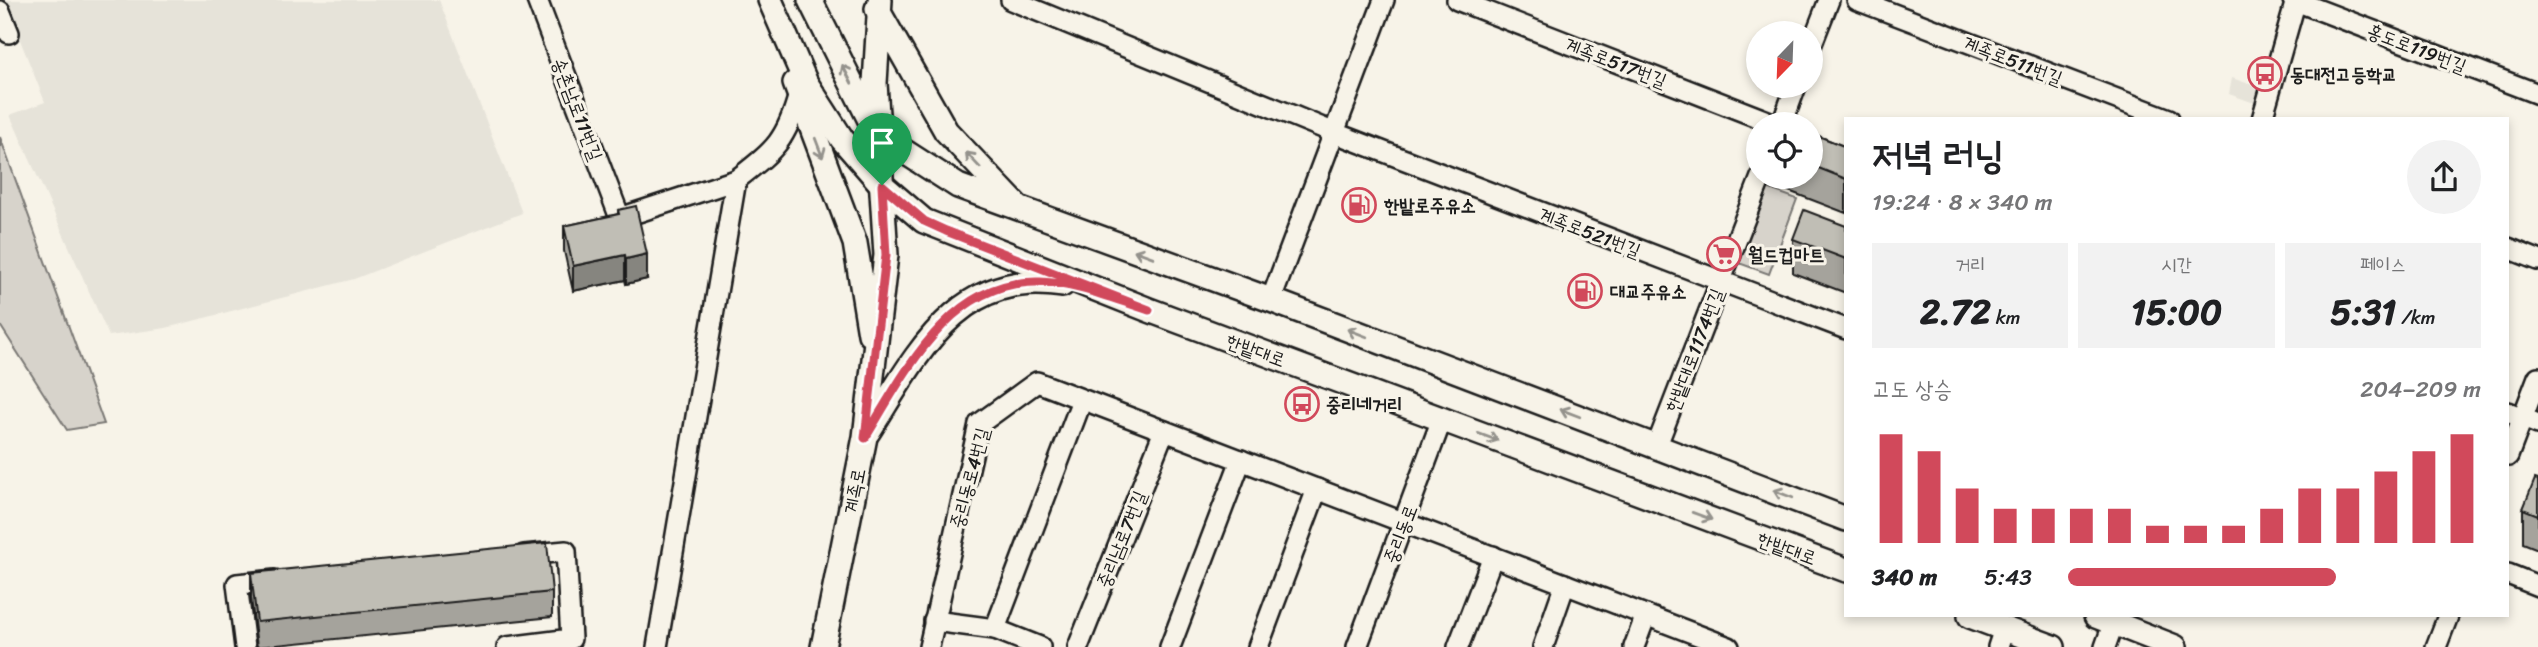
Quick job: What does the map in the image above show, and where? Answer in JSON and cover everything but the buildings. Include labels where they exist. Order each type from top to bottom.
[{"type":"main road","points":[[810,0],[877,134],[958,186],[1657,445],[1844,518]]},
{"type":"main road","points":[[878,5],[946,131],[1020,210]]},
{"type":"main road","name":"계족로","points":[[823,647],[865,438],[886,255],[877,134],[878,5]]},
{"type":"main road","points":[[774,7],[779,43],[855,243],[874,361]]},
{"type":"main road","name":"한밭대로","points":[[774,7],[806,83],[842,139],[882,185],[924,221],[1149,310],[1844,569]]},
{"type":"main road","points":[[865,438],[922,345],[955,313],[1001,287],[1040,282],[1080,288],[1149,310]]},
{"type":"main road","points":[[1971,617],[2001,638],[2053,647]]},
{"type":"main road","points":[[2108,618],[2175,647]]},
{"type":"street","name":"송촌남로11번길","points":[[537,0],[620,218],[736,180]]},
{"type":"street","name":"계족로521번길","points":[[1011,0],[1335,133],[1720,283],[1844,328]]},
{"type":"street","points":[[1270,300],[1384,0]]},
{"type":"street","name":"계족로517번길","points":[[1457,0],[1746,113]]},
{"type":"street","points":[[1821,21],[1829,0]]},
{"type":"street","name":"계족로511번길","points":[[1857,0],[2164,117]]},
{"type":"street","points":[[2263,117],[2295,0]]},
{"type":"street","name":"홍도로119번길","points":[[2295,0],[2538,94]]},
{"type":"street","points":[[0,11],[9,33]]},
{"type":"street","points":[[657,647],[736,180],[782,140],[790,126],[799,94]]},
{"type":"street","name":"한밭대로1174번길","points":[[1657,445],[1757,189]]},
{"type":"street","points":[[2509,248],[2538,260]]},
{"type":"street","points":[[2509,453],[2538,377]]},
{"type":"street","name":"중리동로4번길","points":[[929,647],[979,424],[1037,382],[1724,646]]},
{"type":"street","points":[[995,629],[1082,400]]},
{"type":"street","name":"중리동로","points":[[1357,647],[1442,419]]},
{"type":"street","name":"중리남로7번길","points":[[1078,647],[1164,431]]},
{"type":"street","points":[[1170,647],[1241,460]]},
{"type":"street","points":[[1258,647],[1317,489]]},
{"type":"street","points":[[508,647],[571,639],[566,551],[511,556]]},
{"type":"street","points":[[1458,647],[1493,556]]},
{"type":"street","points":[[2509,574],[2538,586]]},
{"type":"street","points":[[245,647],[237,584],[292,578]]},
{"type":"street","points":[[1542,647],[1565,584]]},
{"type":"street","points":[[1634,647],[1646,615]]},
{"type":"street","points":[[2437,647],[2448,617]]},
{"type":"street","points":[[2105,647],[2108,618]]},
{"type":"street","points":[[934,621],[995,629],[1040,647]]},
{"type":"shaded area","points":[[4,0],[439,0],[522,213],[354,279],[166,328],[109,336],[10,115],[45,102]]},
{"type":"shaded area","points":[[2232,78],[2267,90],[2263,106],[2229,94]]},
{"type":"shaded area","points":[[0,137],[104,424],[67,430],[0,325]]},
{"type":"shaded area","points":[[1763,189],[1797,199],[1769,274],[1736,262]]},
{"type":"place","name":"동대전고등학교","points":[[2265,74]]},
{"type":"place","name":"한밭로주유소","points":[[1359,205]]},
{"type":"place","name":"월드컵마트","points":[[1724,254]]},
{"type":"place","name":"대교주유소","points":[[1585,291]]},
{"type":"place","name":"중리네거리","points":[[1302,404]]},
{"type":"route","points":[[882,185],[924,221],[1149,310],[1080,288],[1040,282],[1001,287],[955,313],[922,345],[865,438],[886,255],[882,185]]}]
